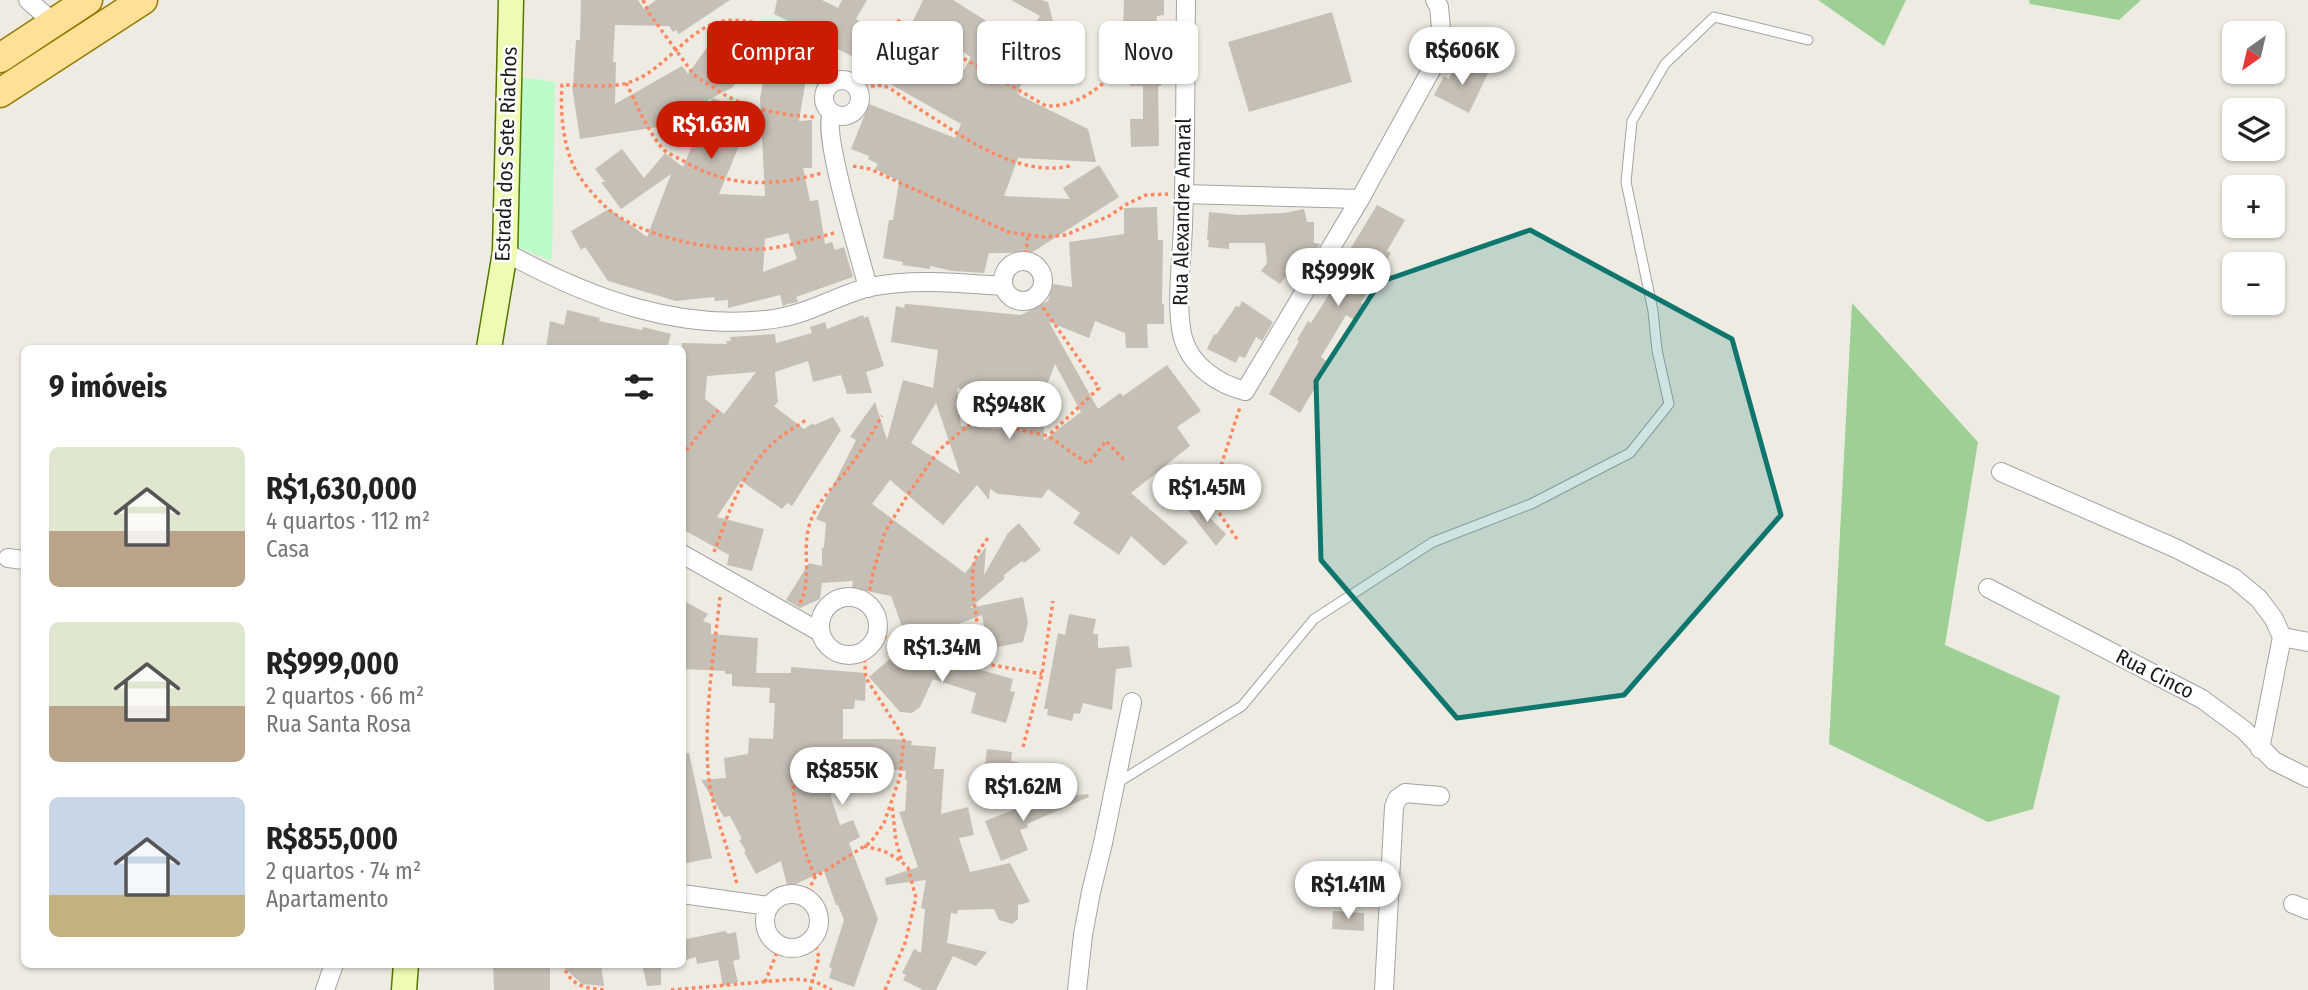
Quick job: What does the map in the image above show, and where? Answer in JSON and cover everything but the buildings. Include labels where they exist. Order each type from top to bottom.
[{"type":"main road","points":[[0,58],[88,0]]},
{"type":"main road","points":[[0,93],[144,0]]},
{"type":"street","points":[[28,0],[54,23]]},
{"type":"street","name":"Estrada dos Sete Riachos","points":[[490,345],[505,252],[511,0]]},
{"type":"street","name":"Rua Alexandre Amaral","points":[[1186,0],[1180,321],[1183,340],[1198,364],[1227,387],[1245,391]]},
{"type":"street","points":[[1245,391],[1360,199],[1436,61],[1441,28],[1439,7],[1435,0]]},
{"type":"street","points":[[852,83],[836,80],[824,93],[825,104],[831,115],[830,137],[868,288]]},
{"type":"street","points":[[831,115],[845,116],[855,110],[860,99],[852,84]]},
{"type":"street","points":[[1184,194],[1360,199]]},
{"type":"street","points":[[505,252],[542,273],[595,295],[666,317],[729,322],[780,318],[825,305],[868,288],[919,283],[1003,286]]},
{"type":"street","points":[[1018,261],[1025,261],[1037,266],[1043,278],[1040,291],[1022,301],[1010,296],[1003,286],[1003,279],[1007,267],[1018,261]]},
{"type":"street","points":[[2001,472],[2175,548],[2234,578],[2259,599],[2274,619],[2282,637],[2260,749]]},
{"type":"street","points":[[686,556],[820,632],[831,649],[839,654],[849,655],[864,650],[877,634],[878,622],[875,613],[867,604],[853,597],[835,600],[822,613],[820,632]]},
{"type":"street","name":"Rua Cinco","points":[[1989,588],[2202,699],[2244,730],[2260,749],[2287,769],[2308,778]]},
{"type":"street","points":[[2282,637],[2308,642]]},
{"type":"street","points":[[1077,990],[1085,924],[1132,702]]},
{"type":"street","points":[[1384,990],[1394,807],[1397,799],[1405,793],[1440,796]]},
{"type":"street","points":[[686,894],[769,906]]},
{"type":"street","points":[[788,894],[805,898],[817,911],[817,929],[813,937],[798,947],[780,946],[765,926],[769,906],[788,894]]},
{"type":"street","points":[[325,990],[333,968]]},
{"type":"street","points":[[404,990],[406,968]]},
{"type":"lane","points":[[1115,784],[1241,706],[1314,619],[1433,542],[1531,504],[1630,453],[1669,404],[1626,182],[1632,121],[1665,64],[1714,16],[1808,40]]},
{"type":"path","points":[[643,0],[649,13],[694,75],[723,94],[748,107],[790,116],[831,115]]},
{"type":"path","points":[[852,83],[827,61],[797,41],[756,22],[721,21],[703,28],[655,68],[626,83],[562,85],[561,103],[569,155],[579,177],[608,209],[648,230],[678,240],[716,247],[761,249],[805,241],[853,227]]},
{"type":"path","points":[[963,58],[1046,106],[1082,99],[1101,84]]},
{"type":"path","points":[[626,83],[664,150],[694,168],[746,183],[787,182],[837,168],[855,166],[870,169],[1008,232],[1043,237],[1066,235],[1109,216],[1146,195],[1184,194]]},
{"type":"path","points":[[862,84],[883,86],[971,141],[1006,159],[1056,169],[1070,166]]},
{"type":"path","points":[[1025,261],[1028,234]]},
{"type":"path","points":[[1035,296],[1099,388],[1048,436]]},
{"type":"path","points":[[1237,539],[1210,500],[1245,391]]},
{"type":"path","points":[[686,451],[718,410]]},
{"type":"path","points":[[793,617],[807,582],[808,531],[814,513],[852,463],[882,416]]},
{"type":"path","points":[[741,901],[714,807],[708,769],[715,572],[733,503],[755,463],[771,445],[807,419]]},
{"type":"path","points":[[867,604],[885,532],[939,450],[969,425],[999,425],[1048,436],[1087,464],[1107,441],[1125,462]]},
{"type":"path","points":[[974,663],[979,652],[972,591],[974,562],[988,538]]},
{"type":"path","points":[[1023,747],[1042,674],[1053,601]]},
{"type":"path","points":[[877,634],[926,653],[1042,674]]},
{"type":"path","points":[[805,898],[815,877],[871,842],[884,823],[900,777],[904,738],[866,678],[864,650]]},
{"type":"path","points":[[793,778],[801,842],[815,877]]},
{"type":"path","points":[[892,804],[896,841],[902,862]]},
{"type":"path","points":[[864,846],[884,851],[902,862],[908,868],[916,898],[905,943],[885,990]]},
{"type":"path","points":[[810,990],[818,957],[813,937]]},
{"type":"path","points":[[765,982],[780,946]]},
{"type":"path","points":[[564,968],[570,980],[587,989],[607,990]]},
{"type":"path","points":[[671,990],[795,979],[814,981],[832,990]]},
{"type":"highlighted area","points":[[1530,230],[1732,339],[1781,515],[1624,695],[1457,718],[1321,560],[1316,381],[1380,282]]},
{"type":"green space","points":[[1818,0],[1906,0],[1884,46]]},
{"type":"green space","points":[[2029,0],[2141,0],[2119,20],[2030,4]]},
{"type":"green space","points":[[521,77],[555,82],[552,261],[512,245]]},
{"type":"green space","points":[[1852,303],[1978,442],[1945,645],[2060,696],[2033,809],[1988,822],[1829,744]]}]
